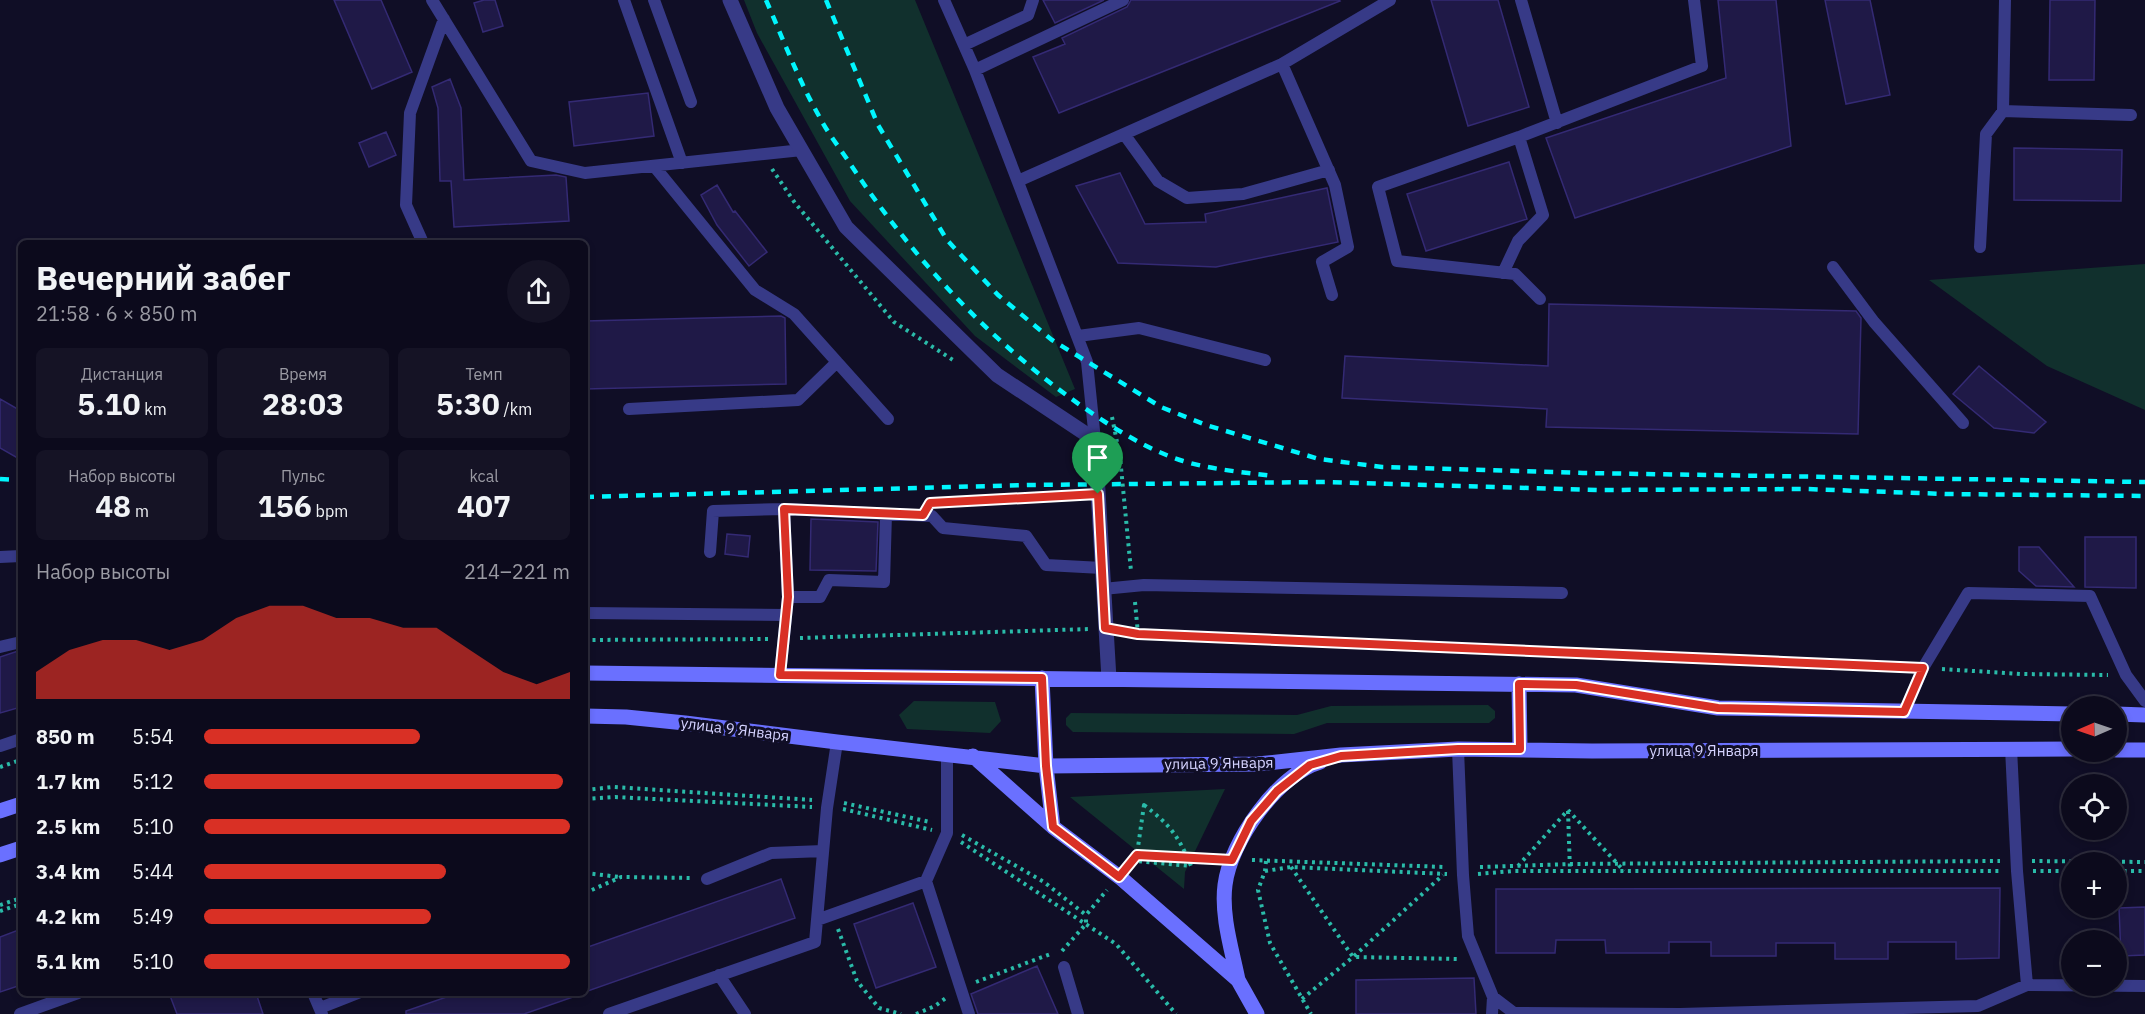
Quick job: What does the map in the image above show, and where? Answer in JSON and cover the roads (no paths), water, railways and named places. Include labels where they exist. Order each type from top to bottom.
[{"type":"main road","points":[[588,673],[1576,685],[1718,708],[2061,714]]},
{"type":"main road","points":[[1042,678],[1046,766],[1053,827]]},
{"type":"main road","points":[[1519,684],[1520,749]]},
{"type":"main road","points":[[2127,714],[2145,715]]},
{"type":"main road","name":"улица 9 Января","points":[[588,716],[685,723],[1046,766],[1258,764],[1458,749],[1592,751],[2061,749]]},
{"type":"main road","points":[[2127,750],[2145,750]]},
{"type":"main road","points":[[973,756],[1053,827],[1119,877],[1238,980]]},
{"type":"main road","points":[[1257,1014],[1238,980],[1226,916],[1225,885],[1232,860],[1251,821],[1277,791],[1310,765],[1341,756]]},
{"type":"main road","points":[[0,811],[18,805]]},
{"type":"main road","points":[[0,855],[18,849]]},
{"type":"street","points":[[730,0],[777,108],[846,227],[997,375],[1095,440],[1109,679]]},
{"type":"lane","points":[[432,0],[531,161],[585,173],[802,150]]},
{"type":"lane","points":[[624,0],[682,163]]},
{"type":"lane","points":[[654,0],[692,102]]},
{"type":"lane","points":[[944,0],[975,70],[1087,362],[1095,440]]},
{"type":"lane","points":[[975,70],[1123,0]]},
{"type":"lane","points":[[1017,181],[1282,63],[1390,0]]},
{"type":"lane","points":[[1521,0],[1557,123]]},
{"type":"lane","points":[[1540,299],[1515,274],[1397,261],[1378,187],[1519,138],[1702,66],[1694,0]]},
{"type":"lane","points":[[1980,247],[1986,134],[2003,111],[2005,0]]},
{"type":"lane","points":[[964,45],[1028,15],[1035,1]]},
{"type":"lane","points":[[422,240],[406,205],[410,113],[444,20]]},
{"type":"lane","points":[[1282,63],[1335,185],[1348,247],[1322,262],[1332,295]]},
{"type":"lane","points":[[2003,111],[2131,115]]},
{"type":"lane","points":[[1124,134],[1158,181],[1187,198],[1243,194],[1329,170]]},
{"type":"lane","points":[[1503,273],[1518,241],[1543,215],[1519,138]]},
{"type":"lane","points":[[654,166],[755,290],[794,314],[888,419]]},
{"type":"lane","points":[[1833,267],[1874,322],[1963,423]]},
{"type":"lane","points":[[1078,336],[1139,328],[1265,360]]},
{"type":"lane","points":[[629,410],[798,400],[837,362]]},
{"type":"lane","points":[[710,552],[713,511],[784,509],[932,516],[943,528],[1026,536],[1046,565],[1102,568]]},
{"type":"lane","points":[[780,675],[788,597],[784,509]]},
{"type":"lane","points":[[788,597],[820,597],[829,580],[884,582],[886,514]]},
{"type":"lane","points":[[0,557],[18,556]]},
{"type":"lane","points":[[1103,589],[1144,585],[1562,593]]},
{"type":"lane","points":[[1904,712],[1923,668],[1968,593],[2090,596],[2126,675],[2145,701]]},
{"type":"lane","points":[[588,613],[786,615]]},
{"type":"lane","points":[[0,647],[18,643]]},
{"type":"lane","points":[[0,746],[18,740]]},
{"type":"lane","points":[[609,1014],[815,942],[828,801],[837,742]]},
{"type":"lane","points":[[2012,748],[2017,866],[2027,985]]},
{"type":"lane","points":[[1458,749],[1468,936],[1493,997],[1492,1014]]},
{"type":"lane","points":[[947,754],[947,833],[926,880],[969,1014]]},
{"type":"lane","points":[[707,879],[771,854],[823,851]]},
{"type":"lane","points":[[817,920],[926,880]]},
{"type":"lane","points":[[1064,967],[1078,1014]]},
{"type":"lane","points":[[719,975],[745,1014]]},
{"type":"lane","points":[[1493,997],[1514,1013],[1680,1014],[1978,1010],[2027,985],[2145,986]]},
{"type":"lane","points":[[20,1014],[70,996]]},
{"type":"lane","points":[[314,996],[321,1011],[352,996]]},
{"type":"railway","points":[[766,0],[804,88],[822,122],[872,196],[948,289],[1006,346],[1069,397],[1138,442],[1168,456],[1194,464],[1273,476]]},
{"type":"railway","points":[[826,0],[878,125],[947,240],[998,295],[1052,340],[1161,407],[1206,425],[1319,459],[1382,467],[1583,473],[2145,482]]},
{"type":"railway","points":[[0,479],[18,480]]},
{"type":"railway","points":[[588,497],[1027,485],[1327,482],[1597,490],[1806,489],[1946,494],[2145,496]]}]
